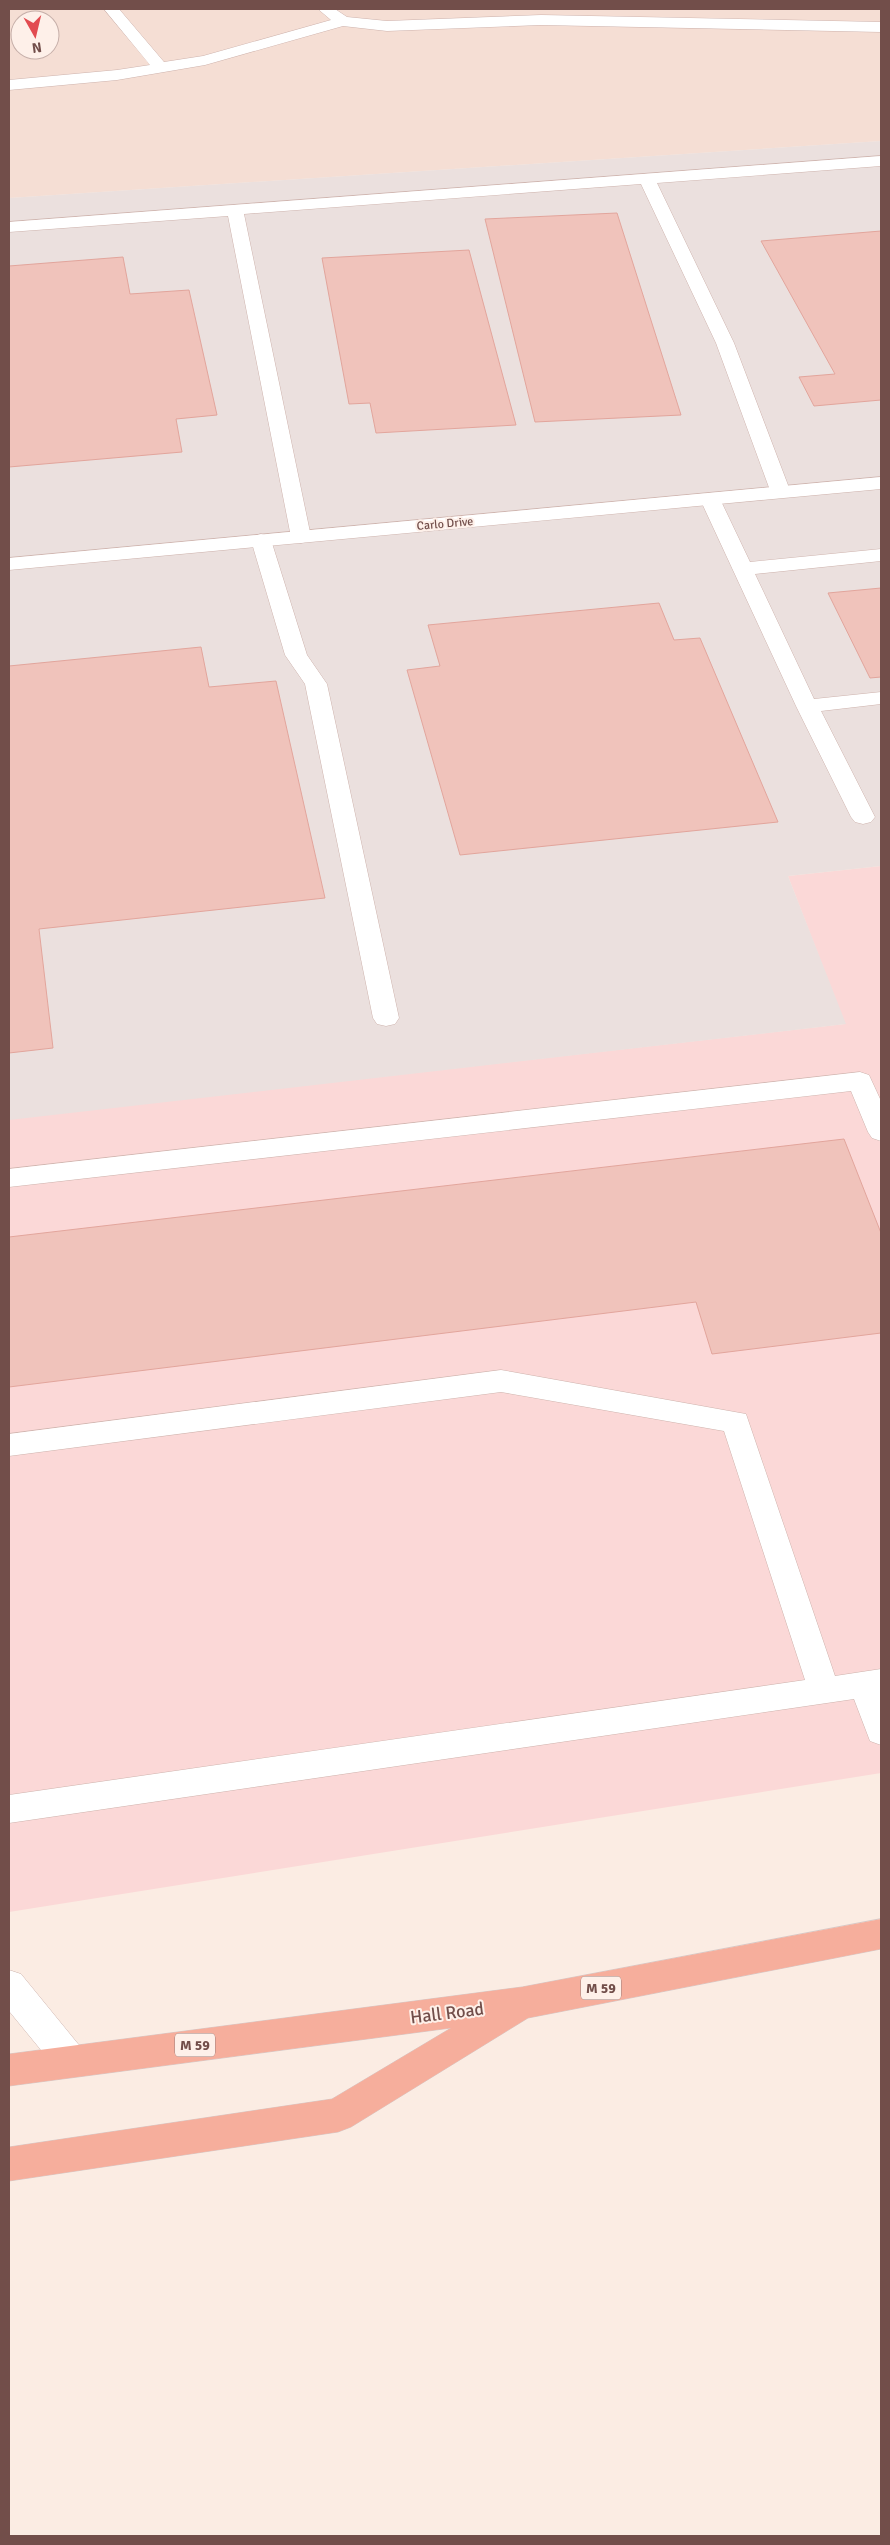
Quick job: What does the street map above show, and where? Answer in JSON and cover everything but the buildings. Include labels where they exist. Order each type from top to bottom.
[{"type":"highway","name":"Hall Road","points":[[9,2070],[522,2003],[881,1934]]},
{"type":"highway","points":[[9,2164],[338,2115],[522,2003]]},
{"type":"street","points":[[111,9],[160,67]]},
{"type":"street","points":[[325,9],[343,21]]},
{"type":"street","points":[[9,85],[118,75],[205,60],[343,21],[387,26],[541,20],[881,27]]},
{"type":"street","points":[[9,227],[881,162]]},
{"type":"street","points":[[647,179],[725,343],[781,493]]},
{"type":"street","points":[[234,210],[300,537]]},
{"type":"street","name":"Carlo Drive","points":[[9,564],[881,484]]},
{"type":"street","points":[[710,499],[807,706],[863,817]]},
{"type":"street","points":[[261,540],[296,655],[316,684],[386,1018]]},
{"type":"street","points":[[743,569],[881,555]]},
{"type":"street","points":[[807,706],[881,698]]},
{"type":"street","points":[[9,1178],[860,1081],[881,1132]]},
{"type":"street","points":[[9,1445],[501,1381],[736,1422],[824,1691]]},
{"type":"street","points":[[9,1809],[873,1684],[881,1732]]},
{"type":"street","points":[[9,1984],[71,2061]]},
{"type":"shaded area","points":[[9,9],[881,9],[881,141],[9,198]]},
{"type":"shaded area","points":[[881,141],[881,866],[788,876],[846,1024],[9,1120],[9,198]]},
{"type":"shaded area","points":[[881,866],[881,1773],[9,1912],[9,1119],[845,1024],[788,876]]}]
